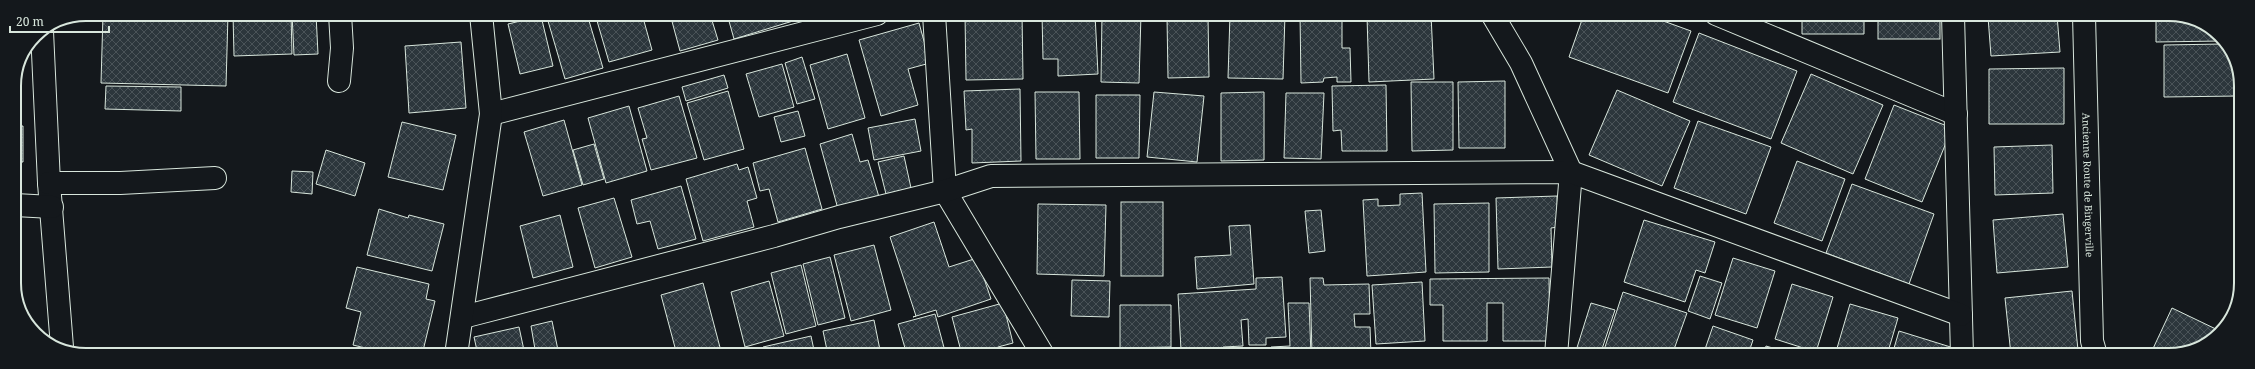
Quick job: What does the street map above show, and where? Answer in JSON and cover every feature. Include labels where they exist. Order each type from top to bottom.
[{"type":"street","points":[[339,81],[342,48],[340,21]]},
{"type":"street","points":[[457,348],[463,317],[491,114],[482,21]]},
{"type":"street","points":[[491,114],[850,21]]},
{"type":"street","points":[[934,21],[945,191],[1039,348]]},
{"type":"street","points":[[1496,21],[1521,62],[1572,172],[1557,348]]},
{"type":"street","points":[[1733,21],[1956,114]]},
{"type":"street","points":[[1953,21],[1962,348]]},
{"type":"street","name":"Ancienne Route de Bingerville","points":[[2084,21],[2092,341],[2094,348]]},
{"type":"street","points":[[42,38],[49,183],[62,343]]},
{"type":"street","points":[[463,317],[945,191],[991,176],[1572,172],[1962,315]]},
{"type":"street","points":[[49,183],[120,183],[215,178]]},
{"type":"street","points":[[21,205],[52,207]]},
{"type":"building","points":[[103,21],[228,21],[226,86],[101,83]]},
{"type":"building","points":[[233,21],[291,21],[292,54],[234,56]]},
{"type":"building","points":[[292,21],[316,21],[318,54],[294,55]]},
{"type":"building","points":[[520,21],[542,21],[553,66],[520,74],[508,24]]},
{"type":"building","points":[[548,21],[589,21],[603,68],[565,79]]},
{"type":"building","points":[[597,21],[644,21],[652,50],[609,62]]},
{"type":"building","points":[[672,21],[712,21],[718,40],[680,51]]},
{"type":"building","points":[[729,21],[793,21],[734,39]]},
{"type":"building","points":[[965,21],[1022,21],[1023,79],[966,80]]},
{"type":"building","points":[[1042,21],[1095,21],[1098,74],[1058,76],[1058,59],[1043,59]]},
{"type":"building","points":[[1102,21],[1141,21],[1139,83],[1101,82]]},
{"type":"building","points":[[1167,21],[1208,21],[1209,77],[1168,78]]},
{"type":"building","points":[[1230,21],[1285,21],[1283,79],[1228,78]]},
{"type":"building","points":[[1300,21],[1342,21],[1342,48],[1350,48],[1351,82],[1337,82],[1337,77],[1324,78],[1323,82],[1301,83]]},
{"type":"building","points":[[1367,21],[1431,21],[1434,79],[1369,82]]},
{"type":"building","points":[[1582,21],[1663,21],[1691,31],[1668,93],[1569,57]]},
{"type":"building","points":[[1802,21],[1864,21],[1864,34],[1802,34]]},
{"type":"building","points":[[1878,21],[1940,21],[1940,39],[1878,39]]},
{"type":"building","points":[[1988,21],[2057,21],[2060,52],[1991,56]]},
{"type":"building","points":[[2156,21],[2190,24],[2205,32],[2215,41],[2156,42]]},
{"type":"building","points":[[919,23],[930,63],[908,69],[918,105],[881,116],[859,40]]},
{"type":"building","points":[[1699,33],[1797,71],[1771,139],[1673,102]]},
{"type":"building","points":[[461,42],[466,108],[409,113],[405,46]]},
{"type":"building","points":[[2218,44],[2231,65],[2234,96],[2164,97],[2164,45]]},
{"type":"building","points":[[847,54],[865,118],[828,129],[810,65]]},
{"type":"building","points":[[802,57],[815,99],[797,104],[785,63]]},
{"type":"building","points":[[782,64],[794,107],[759,117],[746,74]]},
{"type":"building","points":[[2064,68],[2064,124],[1989,124],[1989,69]]},
{"type":"building","points":[[1811,74],[1883,105],[1853,174],[1781,143]]},
{"type":"building","points":[[724,75],[728,88],[686,101],[682,87]]},
{"type":"building","points":[[1505,81],[1505,148],[1459,148],[1458,82]]},
{"type":"building","points":[[1411,82],[1453,82],[1453,150],[1412,151]]},
{"type":"building","points":[[1386,85],[1387,151],[1342,151],[1341,130],[1333,131],[1332,86]]},
{"type":"building","points":[[106,86],[181,87],[181,111],[105,109]]},
{"type":"building","points":[[1020,89],[1021,161],[972,163],[972,129],[966,130],[964,91]]},
{"type":"building","points":[[1617,90],[1690,121],[1662,186],[1589,155]]},
{"type":"building","points":[[728,91],[744,149],[704,160],[687,103]]},
{"type":"building","points":[[1035,92],[1079,92],[1080,159],[1036,159]]},
{"type":"building","points":[[1154,92],[1204,96],[1197,162],[1147,157]]},
{"type":"building","points":[[1264,92],[1264,160],[1221,161],[1221,93]]},
{"type":"building","points":[[1286,93],[1324,93],[1321,159],[1284,158]]},
{"type":"building","points":[[1096,95],[1140,95],[1139,158],[1096,158]]},
{"type":"building","points":[[679,96],[697,158],[651,170],[642,139],[647,138],[638,108]]},
{"type":"building","points":[[1894,105],[1952,128],[1922,202],[1865,179]]},
{"type":"building","points":[[629,106],[647,171],[606,183],[588,118]]},
{"type":"building","points":[[798,111],[805,136],[781,142],[774,117]]},
{"type":"building","points":[[915,119],[921,151],[874,160],[868,128]]},
{"type":"building","points":[[564,120],[582,185],[543,196],[524,132]]},
{"type":"building","points":[[1698,121],[1771,147],[1746,214],[1674,188]]},
{"type":"building","points":[[402,122],[456,135],[443,190],[388,177]]},
{"type":"building","points":[[21,126],[23,126],[23,162],[21,162]]},
{"type":"building","points":[[852,134],[860,162],[868,160],[879,197],[838,209],[820,144]]},
{"type":"building","points":[[594,144],[604,179],[583,185],[573,150]]},
{"type":"building","points":[[2052,145],[2053,193],[1995,195],[1994,147]]},
{"type":"building","points":[[805,148],[822,209],[778,222],[769,189],[760,191],[753,163]]},
{"type":"building","points":[[326,150],[365,163],[355,196],[316,184]]},
{"type":"building","points":[[904,156],[911,188],[886,194],[878,162]]},
{"type":"building","points":[[1797,161],[1845,179],[1822,241],[1774,223]]},
{"type":"building","points":[[737,164],[739,170],[748,167],[757,198],[747,201],[754,227],[703,241],[686,179]]},
{"type":"building","points":[[292,171],[313,172],[312,194],[291,192]]},
{"type":"building","points":[[1852,184],[1934,214],[1909,284],[1826,253]]},
{"type":"building","points":[[681,186],[696,239],[658,249],[650,221],[637,224],[631,200]]},
{"type":"building","points":[[1422,193],[1426,272],[1367,276],[1363,200],[1378,199],[1378,206],[1400,205],[1400,194]]},
{"type":"building","points":[[1557,196],[1558,227],[1551,228],[1552,267],[1498,269],[1496,198]]},
{"type":"building","points":[[614,198],[632,257],[595,268],[578,208]]},
{"type":"building","points":[[1121,202],[1163,202],[1163,276],[1121,276]]},
{"type":"building","points":[[1489,203],[1489,272],[1435,273],[1434,204]]},
{"type":"building","points":[[1038,204],[1106,205],[1104,276],[1037,274]]},
{"type":"building","points":[[379,209],[408,218],[409,215],[444,224],[432,271],[367,255]]},
{"type":"building","points":[[1321,210],[1325,251],[1309,253],[1305,211]]},
{"type":"building","points":[[2063,214],[2068,267],[1997,273],[1993,220]]},
{"type":"building","points":[[560,215],[573,267],[533,278],[520,226]]},
{"type":"building","points":[[1644,220],[1715,242],[1705,273],[1696,270],[1685,302],[1624,282]]},
{"type":"building","points":[[934,222],[949,267],[977,258],[991,299],[938,317],[936,310],[913,317],[916,316],[890,237]]},
{"type":"building","points":[[1250,225],[1254,284],[1197,289],[1195,257],[1231,255],[1229,226]]},
{"type":"building","points":[[874,245],[891,310],[851,321],[834,255]]},
{"type":"building","points":[[830,257],[845,318],[818,325],[803,264]]},
{"type":"building","points":[[1733,258],[1775,271],[1757,328],[1715,315]]},
{"type":"building","points":[[801,265],[816,326],[786,334],[771,273]]},
{"type":"building","points":[[357,267],[429,284],[426,299],[435,301],[424,348],[365,348],[353,345],[361,312],[346,308]]},
{"type":"building","points":[[1700,276],[1722,283],[1710,319],[1688,311]]},
{"type":"building","points":[[1282,277],[1286,337],[1266,338],[1266,345],[1249,345],[1248,319],[1241,320],[1243,346],[1223,348],[1181,348],[1178,294],[1256,289],[1256,278]]},
{"type":"building","points":[[1310,278],[1323,278],[1324,285],[1369,284],[1370,314],[1354,314],[1355,327],[1370,327],[1371,348],[1312,348]]},
{"type":"building","points":[[1549,278],[1550,341],[1503,341],[1503,303],[1487,303],[1487,341],[1443,341],[1443,305],[1430,305],[1430,279]]},
{"type":"building","points":[[1072,280],[1110,281],[1109,317],[1071,316]]},
{"type":"building","points":[[769,281],[784,336],[745,347],[731,292]]},
{"type":"building","points":[[1422,282],[1425,341],[1376,344],[1372,285]]},
{"type":"building","points":[[703,283],[720,348],[675,348],[661,295]]},
{"type":"building","points":[[1792,284],[1833,297],[1817,348],[1803,348],[1775,339]]},
{"type":"building","points":[[2072,291],[2078,348],[2010,348],[2005,298]]},
{"type":"building","points":[[1623,292],[1687,313],[1674,348],[1605,348]]},
{"type":"building","points":[[1003,303],[1013,343],[998,348],[960,348],[952,317]]},
{"type":"building","points":[[1288,303],[1309,303],[1311,348],[1271,348],[1290,346]]},
{"type":"building","points":[[1591,303],[1615,310],[1602,348],[1577,348]]},
{"type":"building","points":[[1850,304],[1898,318],[1889,348],[1837,348]]},
{"type":"building","points":[[1120,305],[1171,305],[1171,347],[1120,348]]},
{"type":"building","points":[[2172,308],[2215,329],[2212,332],[2190,345],[2169,348],[2153,348]]},
{"type":"building","points":[[935,314],[944,348],[905,348],[898,324]]},
{"type":"building","points":[[874,320],[880,348],[827,348],[823,331]]},
{"type":"building","points":[[552,321],[558,348],[535,348],[531,326]]},
{"type":"building","points":[[1713,326],[1753,340],[1750,348],[1705,348]]},
{"type":"building","points":[[519,327],[524,348],[476,348],[474,337]]},
{"type":"building","points":[[1899,331],[1954,348],[1894,348]]},
{"type":"building","points":[[811,336],[814,348],[763,348]]}]
